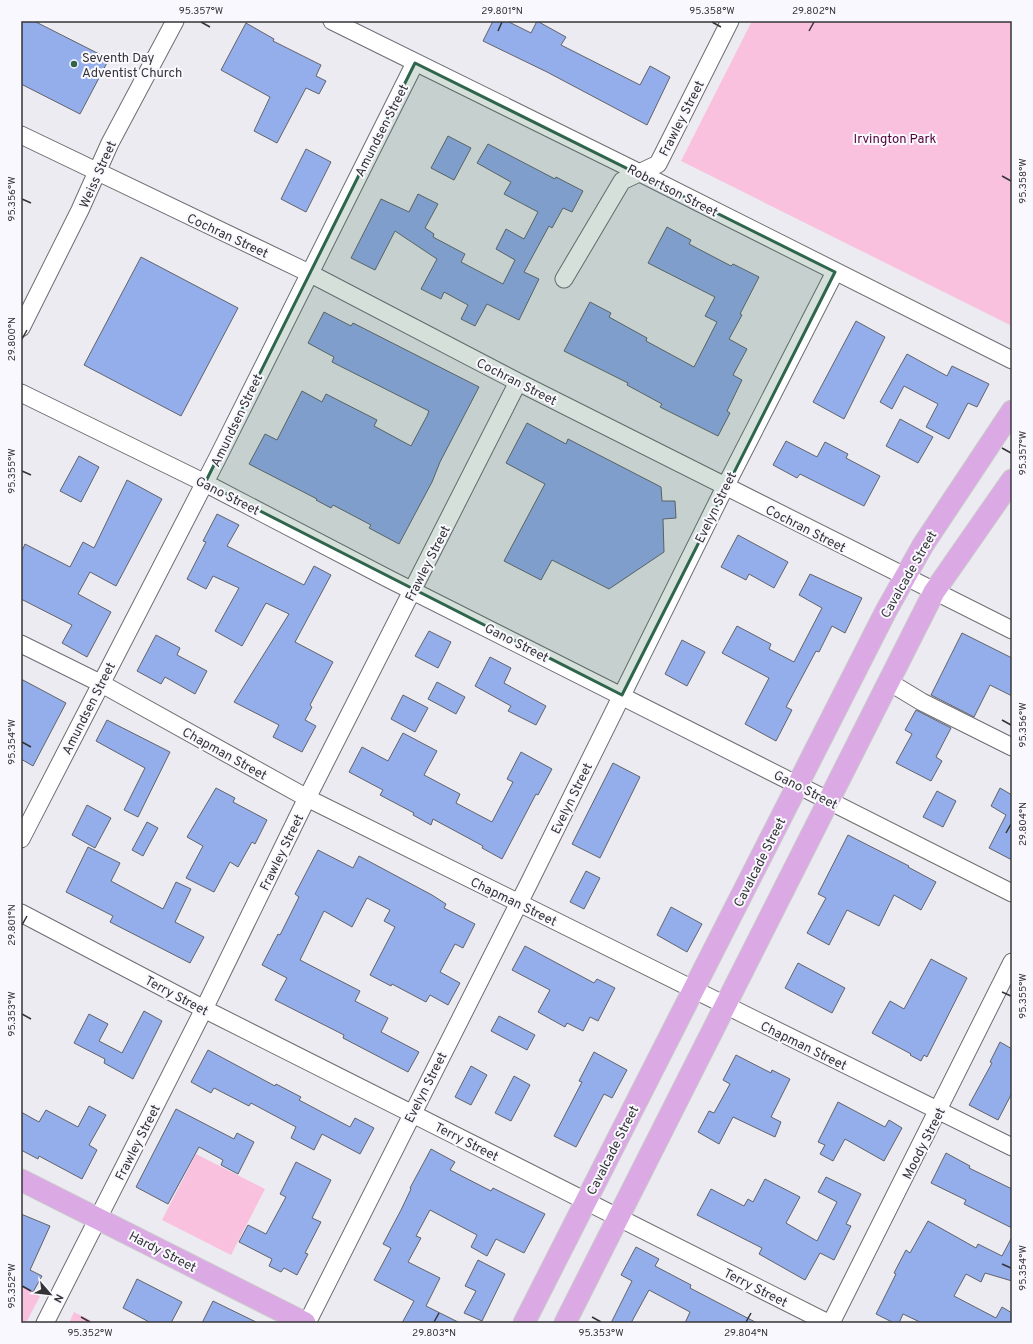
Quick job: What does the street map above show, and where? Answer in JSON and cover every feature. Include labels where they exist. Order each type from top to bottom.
[{"type":"main road","name":"Cavalcade Street","points":[[524,1323],[904,577],[943,514],[1012,411]]},
{"type":"main road","points":[[565,1323],[934,592],[1012,480]]},
{"type":"main road","name":"Hardy Street","points":[[21,1180],[306,1323]]},
{"type":"street","name":"Weiss Street","points":[[21,328],[98,172],[110,143],[175,21]]},
{"type":"street","name":"Robertson Street","points":[[332,21],[640,173],[1012,360]]},
{"type":"street","name":"Frawley Street","points":[[564,279],[622,181],[658,164],[730,21]]},
{"type":"street","name":"Amundsen Street","points":[[21,839],[205,483],[415,63]]},
{"type":"street","name":"Cochran Street","points":[[21,135],[309,273],[724,487],[1012,630]]},
{"type":"street","name":"Evelyn Street","points":[[306,1323],[622,695],[724,487],[835,272]]},
{"type":"street","name":"Frawley Street","points":[[45,1323],[204,1009],[307,798],[518,382]]},
{"type":"street","name":"Gano Street","points":[[21,393],[205,483],[413,591],[622,695],[1012,893]]},
{"type":"street","name":"Chapman Street","points":[[21,644],[102,684],[307,798],[1012,1147]]},
{"type":"street","points":[[889,682],[922,702],[1012,748]]},
{"type":"street","name":"Terry Street","points":[[21,913],[204,1009],[828,1323]]},
{"type":"street","name":"Moody Street","points":[[831,1323],[1012,962]]},
{"type":"highlighted area","points":[[415,63],[835,272],[622,695],[205,483]]},
{"type":"green space","name":"Irvington Park","points":[[752,21],[1012,21],[1012,326],[681,161]]},
{"type":"green space","points":[[196,1154],[265,1189],[231,1255],[162,1220]]},
{"type":"green space","points":[[21,1286],[40,1296],[26,1323],[21,1323]]},
{"type":"green space","points":[[74,1312],[96,1323],[69,1323]]},
{"type":"building","points":[[21,21],[34,21],[109,59],[80,114],[21,84]]},
{"type":"building","points":[[493,21],[507,21],[531,33],[537,21],[566,37],[561,45],[640,85],[650,66],[670,77],[647,125],[547,72],[483,41]]},
{"type":"building","points":[[246,23],[274,39],[273,41],[321,65],[316,76],[326,81],[319,94],[306,88],[277,143],[254,131],[270,97],[221,70]]},
{"type":"building","points":[[448,136],[471,148],[454,180],[431,168]]},
{"type":"building","points":[[488,144],[555,179],[556,177],[583,191],[572,212],[563,208],[552,228],[549,226],[524,272],[539,279],[519,320],[487,304],[475,326],[461,319],[468,305],[444,292],[441,299],[421,289],[437,259],[395,231],[375,270],[351,258],[381,199],[409,212],[418,194],[438,204],[425,228],[434,234],[433,237],[465,254],[461,262],[503,284],[515,260],[496,249],[506,229],[524,239],[538,212],[504,194],[511,182],[477,163]]},
{"type":"building","points":[[306,149],[331,162],[306,212],[281,199]]},
{"type":"building","points":[[667,227],[691,240],[689,244],[731,266],[733,264],[759,277],[740,314],[742,315],[729,339],[747,349],[733,375],[742,380],[727,411],[730,413],[718,436],[660,407],[662,404],[627,385],[628,383],[564,351],[590,302],[611,313],[609,317],[647,338],[646,341],[694,367],[717,322],[705,316],[715,297],[648,263]]},
{"type":"building","points":[[141,257],[238,308],[181,416],[84,365]]},
{"type":"building","points":[[324,312],[351,326],[353,323],[479,387],[440,462],[432,482],[399,544],[369,528],[371,525],[333,505],[331,508],[316,500],[317,499],[249,464],[265,434],[277,440],[302,391],[322,402],[326,394],[377,420],[374,426],[411,446],[427,416],[429,411],[332,362],[334,357],[308,343]]},
{"type":"building","points":[[856,321],[885,337],[844,419],[813,402]]},
{"type":"building","points":[[907,354],[947,376],[952,366],[989,384],[977,407],[968,403],[949,439],[926,427],[938,404],[904,386],[892,409],[880,402]]},
{"type":"building","points":[[900,419],[933,437],[918,463],[886,446]]},
{"type":"building","points":[[527,423],[566,444],[568,439],[661,487],[662,501],[675,501],[676,518],[663,519],[664,552],[609,589],[552,560],[541,580],[504,561],[545,484],[506,463]]},
{"type":"building","points":[[786,441],[817,457],[825,442],[848,454],[846,458],[880,476],[864,506],[800,474],[797,478],[773,465]]},
{"type":"building","points":[[79,456],[99,467],[81,502],[60,491]]},
{"type":"building","points":[[127,480],[162,499],[116,586],[90,572],[78,594],[111,612],[87,657],[62,643],[72,625],[21,599],[21,553],[25,544],[70,567],[83,542],[94,548]]},
{"type":"building","points":[[217,514],[239,525],[227,546],[304,585],[314,566],[331,575],[295,642],[333,662],[310,705],[312,707],[305,720],[316,726],[302,752],[273,737],[279,725],[234,702],[289,614],[266,603],[242,646],[215,631],[239,588],[213,576],[206,589],[187,579],[206,542],[203,541]]},
{"type":"building","points":[[738,535],[788,562],[774,588],[749,574],[746,580],[721,567]]},
{"type":"building","points":[[810,574],[862,598],[845,633],[832,626],[819,652],[816,651],[786,707],[792,710],[776,741],[745,724],[769,678],[722,653],[737,626],[771,644],[769,649],[794,662],[822,608],[799,595]]},
{"type":"building","points":[[429,631],[451,642],[438,668],[415,656]]},
{"type":"building","points":[[962,633],[1012,658],[1012,696],[990,685],[974,717],[931,695]]},
{"type":"building","points":[[156,635],[180,648],[177,655],[207,671],[195,694],[165,677],[161,684],[137,671]]},
{"type":"building","points":[[682,640],[705,652],[687,686],[665,674]]},
{"type":"building","points":[[490,657],[511,668],[504,683],[546,706],[536,725],[508,711],[511,706],[475,686]]},
{"type":"building","points":[[21,679],[66,703],[33,766],[21,759]]},
{"type":"building","points":[[437,682],[465,697],[456,714],[428,699]]},
{"type":"building","points":[[403,695],[428,708],[415,732],[391,719]]},
{"type":"building","points":[[916,710],[951,728],[936,757],[942,761],[931,781],[896,763],[912,734],[905,730]]},
{"type":"building","points":[[107,720],[170,752],[138,817],[124,810],[145,768],[96,741]]},
{"type":"building","points":[[403,733],[437,751],[424,775],[460,794],[456,803],[492,822],[513,782],[507,779],[521,752],[552,769],[538,795],[536,794],[502,859],[482,848],[483,846],[433,819],[431,825],[413,815],[414,813],[380,795],[383,790],[349,772],[362,747],[388,761]]},
{"type":"building","points":[[613,763],[640,777],[600,858],[572,844]]},
{"type":"building","points":[[216,788],[235,798],[233,802],[267,820],[255,844],[252,842],[238,867],[230,862],[214,892],[186,878],[203,846],[187,837]]},
{"type":"building","points":[[1000,788],[1012,795],[1012,860],[989,848],[1006,815],[991,806]]},
{"type":"building","points":[[937,791],[956,801],[943,827],[923,817]]},
{"type":"building","points":[[87,805],[111,818],[95,848],[72,835]]},
{"type":"building","points":[[147,822],[158,828],[143,856],[132,850]]},
{"type":"building","points":[[848,835],[909,866],[908,867],[936,882],[921,910],[894,895],[879,926],[847,910],[829,945],[807,933],[826,898],[818,894]]},
{"type":"building","points":[[88,847],[120,863],[111,881],[163,909],[176,882],[191,889],[175,922],[204,937],[190,963],[110,922],[113,916],[66,892]]},
{"type":"building","points":[[318,850],[353,868],[359,856],[432,895],[446,904],[444,908],[475,924],[463,948],[455,944],[440,972],[460,983],[448,1005],[430,995],[426,1002],[392,984],[391,986],[370,975],[395,927],[384,921],[390,910],[367,898],[352,927],[324,911],[300,960],[360,991],[355,1001],[388,1018],[381,1032],[419,1052],[408,1072],[343,1038],[344,1035],[275,1000],[287,978],[262,965],[278,934],[280,935],[299,897],[295,894]]},
{"type":"building","points":[[586,871],[600,878],[584,909],[570,902]]},
{"type":"building","points":[[671,907],[702,924],[687,952],[657,935]]},
{"type":"building","points":[[525,946],[594,983],[597,979],[615,988],[598,1021],[590,1017],[583,1031],[567,1023],[565,1027],[538,1012],[550,990],[512,970]]},
{"type":"building","points":[[931,959],[967,978],[927,1057],[924,1055],[921,1061],[872,1033],[890,1001],[904,1009]]},
{"type":"building","points":[[798,963],[845,988],[832,1013],[785,988]]},
{"type":"building","points":[[144,1011],[162,1021],[133,1079],[104,1063],[105,1059],[74,1043],[89,1014],[108,1024],[99,1041],[122,1053]]},
{"type":"building","points":[[499,1016],[535,1035],[527,1050],[491,1031]]},
{"type":"building","points":[[1000,1042],[1012,1049],[1012,1093],[998,1120],[969,1105],[992,1063],[990,1062]]},
{"type":"building","points":[[208,1050],[275,1086],[276,1084],[301,1097],[299,1100],[350,1127],[355,1118],[374,1128],[360,1154],[322,1134],[314,1150],[291,1138],[296,1127],[251,1103],[249,1106],[214,1088],[211,1093],[191,1082]]},
{"type":"building","points":[[594,1052],[627,1070],[612,1098],[604,1094],[576,1147],[554,1136],[582,1082],[579,1081]]},
{"type":"building","points":[[736,1055],[771,1073],[772,1070],[790,1079],[771,1117],[781,1122],[775,1137],[733,1117],[719,1144],[698,1132],[709,1111],[714,1113],[730,1084],[723,1080]]},
{"type":"building","points":[[471,1066],[487,1075],[471,1105],[455,1097]]},
{"type":"building","points":[[514,1076],[530,1085],[511,1121],[495,1113]]},
{"type":"building","points":[[838,1102],[885,1127],[889,1120],[902,1128],[884,1161],[845,1139],[833,1161],[820,1154],[825,1145],[818,1142]]},
{"type":"building","points":[[89,1106],[106,1115],[89,1145],[97,1150],[82,1179],[39,1156],[38,1159],[21,1150],[21,1112],[39,1122],[46,1110],[78,1127]]},
{"type":"building","points":[[176,1109],[234,1139],[237,1133],[254,1142],[238,1174],[221,1165],[223,1160],[199,1147],[168,1204],[136,1187]]},
{"type":"building","points":[[431,1149],[455,1162],[450,1170],[491,1191],[493,1188],[545,1214],[524,1253],[496,1239],[487,1256],[471,1247],[477,1235],[430,1210],[416,1236],[421,1238],[408,1262],[440,1278],[426,1306],[460,1323],[402,1323],[414,1301],[374,1280],[391,1248],[383,1244]]},
{"type":"building","points":[[946,1153],[970,1166],[969,1168],[1012,1189],[1012,1228],[964,1204],[966,1200],[931,1183]]},
{"type":"building","points":[[296,1162],[331,1180],[312,1218],[321,1222],[305,1253],[308,1254],[297,1275],[284,1268],[281,1272],[269,1266],[272,1259],[239,1242],[248,1225],[266,1234],[286,1197],[280,1194]]},
{"type":"building","points":[[826,1177],[861,1194],[846,1224],[851,1226],[834,1260],[820,1253],[805,1280],[759,1254],[762,1248],[697,1215],[711,1189],[744,1206],[748,1199],[753,1202],[765,1179],[800,1197],[786,1223],[817,1241],[837,1202],[818,1192]]},
{"type":"building","points":[[21,1214],[50,1226],[30,1270],[42,1276],[33,1292],[23,1286],[21,1290]]},
{"type":"building","points":[[928,1221],[976,1248],[978,1244],[1002,1256],[1012,1237],[1012,1281],[985,1273],[981,1282],[966,1274],[954,1296],[996,1318],[1002,1307],[1012,1313],[1012,1323],[922,1323],[903,1314],[899,1323],[894,1323],[876,1314],[906,1250],[910,1253]]},
{"type":"building","points":[[636,1247],[659,1259],[655,1266],[691,1285],[690,1288],[757,1323],[685,1323],[690,1312],[649,1290],[631,1323],[611,1323],[632,1281],[621,1275]]},
{"type":"building","points":[[478,1260],[505,1274],[482,1321],[464,1313],[476,1291],[465,1286]]},
{"type":"building","points":[[137,1279],[182,1302],[171,1323],[151,1323],[123,1308]]},
{"type":"building","points":[[213,1301],[258,1323],[202,1323]]},
{"type":"place","name":"Seventh Day Adventist Church","points":[[74,64]]}]
